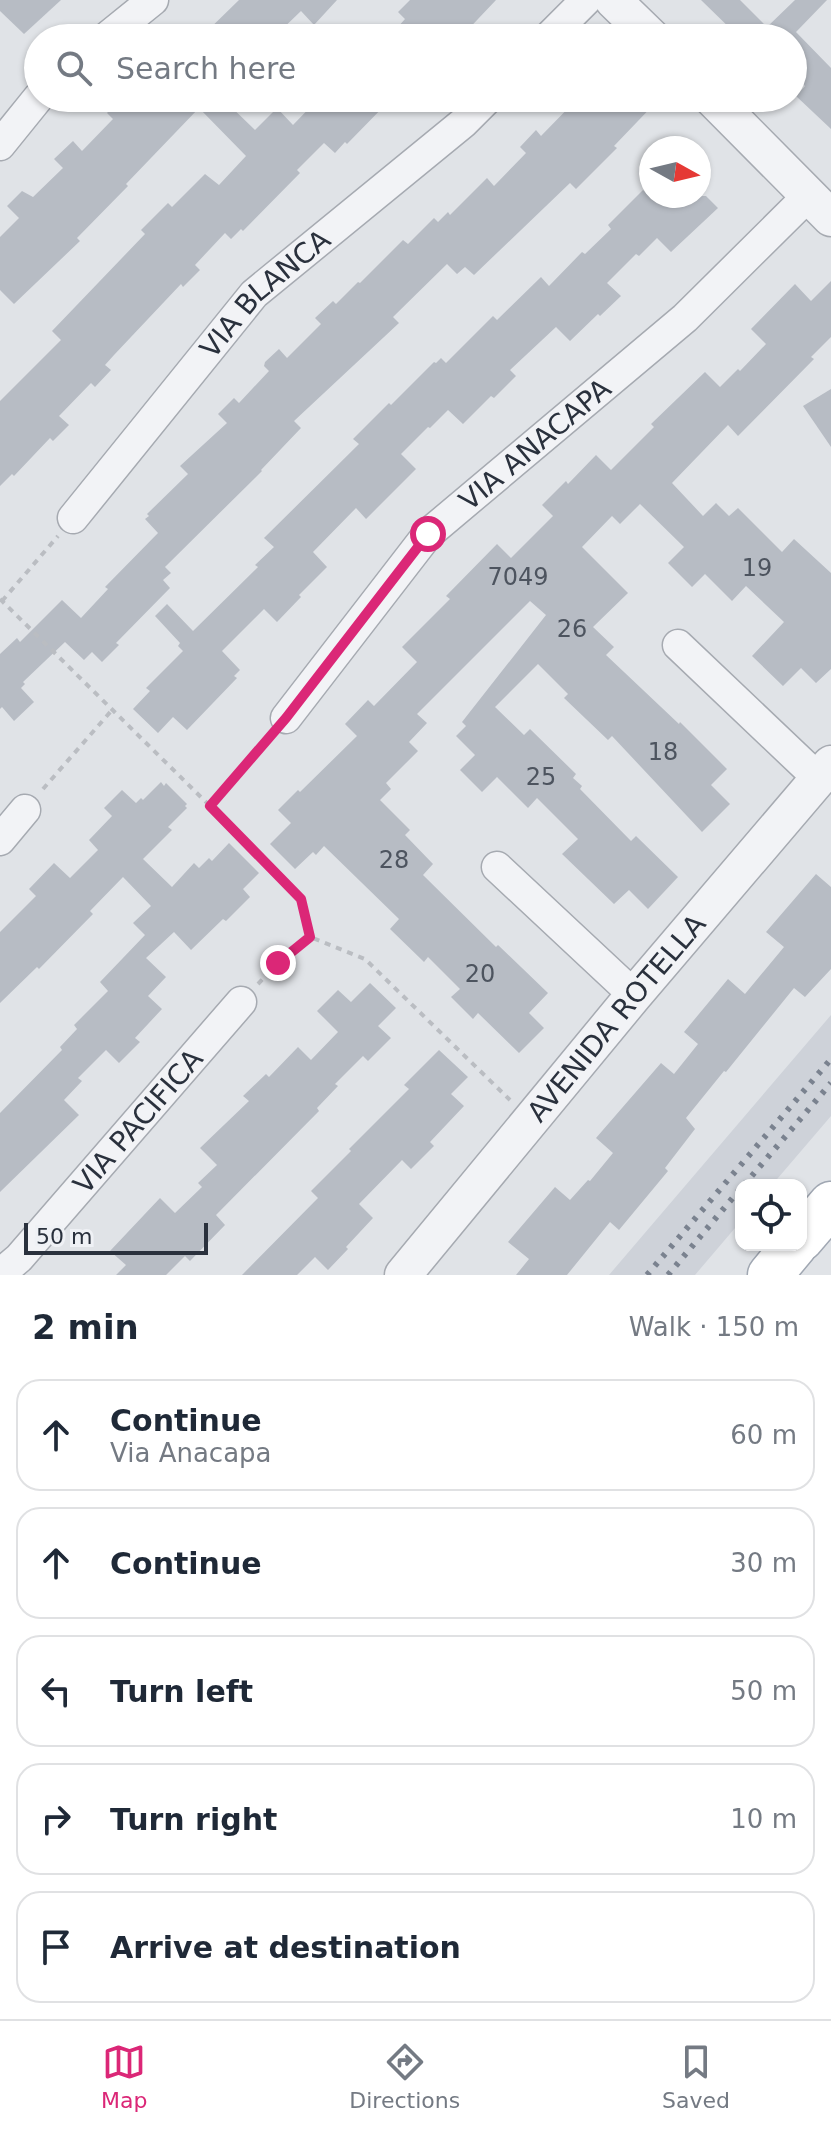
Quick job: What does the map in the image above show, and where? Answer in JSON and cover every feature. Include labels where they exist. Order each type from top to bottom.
[{"type":"main road","points":[[807,1232],[831,1204]]},
{"type":"main road","points":[[770,1275],[790,1251]]},
{"type":"street","points":[[123,24],[153,0]]},
{"type":"street","points":[[562,24],[586,0]]},
{"type":"street","points":[[613,0],[638,24]]},
{"type":"street","points":[[0,145],[27,112]]},
{"type":"street","name":"VIA BLANCA","points":[[73,518],[254,294],[474,112]]},
{"type":"street","points":[[726,112],[821,206]]},
{"type":"street","name":"VIA ANACAPA","points":[[286,718],[428,534],[821,206]]},
{"type":"street","points":[[678,645],[825,771]]},
{"type":"street","name":"AVENIDA ROTELLA","points":[[403,1275],[634,995],[825,771]]},
{"type":"street","points":[[0,840],[25,810]]},
{"type":"street","points":[[497,867],[634,995]]},
{"type":"street","name":"VIA PACIFICA","points":[[0,1274],[19,1258],[241,1002]]},
{"type":"path","points":[[73,518],[1,600],[301,899],[310,937]]},
{"type":"path","points":[[25,810],[112,710]]},
{"type":"path","points":[[210,806],[286,718]]},
{"type":"path","points":[[241,1002],[278,963],[310,937]]},
{"type":"path","points":[[310,937],[365,959],[531,1122]]},
{"type":"shaded area","points":[[831,1015],[831,1116],[777,1179],[735,1179],[735,1228],[695,1275],[609,1275]]},
{"type":"building","points":[[0,0],[61,0],[35,24],[24,24],[24,34],[0,11]]},
{"type":"building","points":[[239,0],[337,0],[315,24],[301,11],[288,24],[214,24]]},
{"type":"building","points":[[410,0],[496,0],[473,24],[401,24],[405,19],[398,12]]},
{"type":"building","points":[[701,0],[740,0],[764,24],[726,24]]},
{"type":"building","points":[[795,0],[827,0],[804,24],[770,24]]},
{"type":"building","points":[[807,43],[831,68],[831,129],[807,106]]},
{"type":"building","points":[[195,112],[77,238],[80,241],[14,304],[0,290],[0,237],[19,218],[7,206],[22,191],[33,197],[63,168],[54,159],[73,141],[82,151],[113,119],[107,113]]},
{"type":"building","points":[[203,112],[236,112],[255,130],[273,112],[281,112],[293,125],[306,112],[378,112],[335,153],[324,143],[297,170],[300,173],[243,231],[241,229],[231,239],[225,233],[195,265],[200,270],[183,287],[181,284],[105,365],[111,370],[95,387],[91,383],[59,416],[69,425],[53,441],[50,438],[14,476],[12,474],[0,486],[0,401],[61,340],[52,331],[145,234],[141,230],[168,203],[172,207],[205,174],[219,185],[246,156]]},
{"type":"building","points":[[564,112],[647,112],[614,146],[617,148],[576,189],[570,183],[474,275],[465,267],[457,274],[447,264],[393,317],[399,323],[294,421],[301,428],[165,567],[171,573],[163,580],[170,588],[116,643],[119,645],[102,662],[92,652],[84,660],[65,642],[23,682],[25,684],[21,688],[34,702],[14,721],[2,707],[0,709],[0,654],[17,638],[20,642],[62,600],[81,618],[108,589],[105,587],[158,533],[145,519],[188,474],[180,466],[227,423],[218,414],[234,398],[239,403],[269,371],[264,366],[265,362],[279,349],[287,358],[321,324],[315,318],[333,301],[336,304],[403,240],[408,244],[434,218],[438,222],[448,212],[450,215],[487,178],[494,186],[526,153],[520,147],[536,130],[541,136]]},
{"type":"building","points":[[639,194],[639,208],[711,208],[711,201],[718,208],[671,252],[657,238],[639,256],[636,254],[607,283],[621,296],[570,341],[556,327],[510,370],[516,376],[463,424],[448,410],[428,427],[401,454],[416,469],[366,519],[356,508],[313,552],[327,567],[299,595],[301,597],[277,622],[264,609],[222,651],[240,670],[234,676],[237,678],[187,730],[173,717],[158,733],[133,709],[150,691],[146,688],[183,651],[178,646],[180,643],[155,616],[167,604],[193,631],[258,567],[255,565],[274,547],[264,538],[359,444],[353,439],[389,403],[391,405],[434,362],[441,358],[446,363],[493,316],[497,320],[541,277],[549,286],[582,252],[585,254],[611,229],[608,225]]},
{"type":"building","points":[[831,281],[831,337],[811,357],[814,359],[738,436],[728,425],[672,483],[703,516],[716,503],[729,516],[738,508],[782,552],[794,539],[831,573],[831,669],[816,683],[801,668],[783,686],[752,656],[784,622],[746,586],[732,601],[705,574],[692,587],[668,563],[684,547],[640,504],[620,524],[612,516],[582,547],[628,593],[593,627],[614,647],[606,655],[727,769],[711,785],[730,804],[702,832],[612,736],[608,740],[564,698],[568,694],[538,664],[495,707],[524,735],[530,729],[576,774],[573,778],[582,786],[580,789],[631,841],[636,836],[678,877],[648,909],[629,890],[614,904],[562,854],[578,839],[537,798],[528,808],[497,777],[482,792],[460,770],[475,755],[456,736],[466,726],[462,722],[546,615],[530,601],[417,714],[427,723],[409,742],[418,751],[386,783],[391,789],[380,800],[410,830],[405,835],[433,864],[423,875],[548,993],[529,1013],[544,1028],[519,1053],[478,1013],[473,1019],[451,997],[460,989],[428,957],[424,962],[390,929],[399,919],[324,846],[295,869],[270,844],[291,823],[278,810],[357,736],[345,724],[368,700],[374,706],[417,662],[402,647],[450,599],[446,596],[497,544],[511,558],[553,516],[542,505],[596,455],[611,470],[654,427],[651,424],[705,372],[720,387],[738,369],[740,371],[766,344],[751,329],[795,284],[811,301]]},
{"type":"building","points":[[831,389],[831,447],[803,406]]},
{"type":"building","points":[[161,782],[164,786],[166,783],[187,804],[187,808],[168,827],[172,830],[143,859],[172,887],[194,863],[199,868],[209,858],[212,861],[229,843],[259,873],[243,889],[250,897],[191,950],[174,932],[146,958],[166,977],[148,996],[162,1009],[135,1038],[140,1042],[119,1063],[106,1050],[78,1078],[82,1081],[64,1100],[79,1115],[0,1192],[0,1113],[62,1050],[60,1047],[77,1029],[74,1025],[108,991],[100,982],[145,935],[133,923],[151,906],[123,877],[90,911],[93,914],[39,969],[37,967],[0,1003],[0,932],[36,896],[29,889],[54,863],[70,878],[98,850],[89,840],[112,816],[104,808],[122,790],[136,803]]},
{"type":"building","points":[[816,874],[831,887],[831,969],[805,997],[794,988],[724,1071],[686,1118],[695,1129],[665,1168],[668,1171],[619,1230],[610,1222],[567,1275],[516,1275],[529,1259],[508,1242],[555,1187],[570,1200],[590,1181],[613,1153],[596,1138],[661,1063],[674,1074],[698,1044],[684,1032],[728,979],[745,994],[784,947],[766,932]]},
{"type":"building","points":[[370,983],[396,1008],[378,1026],[391,1038],[368,1061],[363,1056],[335,1084],[338,1086],[317,1108],[319,1111],[216,1215],[225,1225],[190,1261],[185,1256],[166,1275],[116,1275],[126,1265],[110,1251],[160,1198],[175,1213],[202,1187],[198,1183],[217,1165],[200,1148],[249,1101],[243,1096],[266,1074],[269,1077],[298,1047],[311,1060],[338,1032],[317,1011],[338,990],[351,1002]]},
{"type":"building","points":[[439,1050],[468,1077],[451,1094],[464,1106],[430,1142],[434,1146],[411,1169],[402,1160],[359,1204],[373,1218],[346,1247],[348,1249],[328,1270],[315,1257],[297,1275],[242,1275],[318,1198],[311,1191],[409,1089],[404,1085]]},
{"type":"railway","points":[[647,1275],[831,1059]]},
{"type":"railway","points":[[749,1179],[831,1083]]},
{"type":"railway","points":[[668,1275],[735,1195]]},
{"type":"route","points":[[278,963],[310,937],[301,899],[210,806],[286,718],[428,534]]}]
